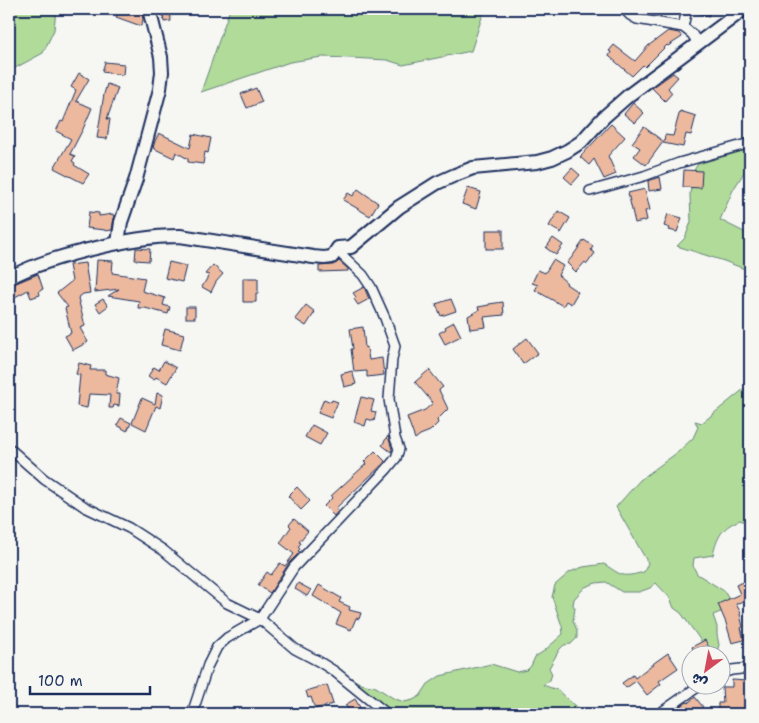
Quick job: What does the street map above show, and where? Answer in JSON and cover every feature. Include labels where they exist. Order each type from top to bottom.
[{"type":"main road","points":[[118,243],[121,222],[136,179],[160,89],[161,57],[149,9]]},
{"type":"main road","points":[[9,278],[26,269],[66,255],[147,237],[180,236],[324,258],[332,257],[338,248],[351,247],[399,207],[437,183],[473,168],[537,162],[567,151],[581,142],[604,117],[629,95],[744,9]]},
{"type":"street","points":[[624,9],[636,19],[683,27],[692,34],[698,43]]},
{"type":"street","points":[[683,27],[687,9]]},
{"type":"street","points":[[590,191],[750,143]]},
{"type":"street","points":[[192,714],[208,665],[217,648],[227,638],[260,619],[294,567],[396,458],[398,449],[388,399],[395,346],[385,318],[370,287],[363,275],[342,255],[338,248]]},
{"type":"street","points":[[9,448],[50,483],[85,507],[129,528],[163,550],[227,603],[260,619],[295,649],[334,671],[387,714]]},
{"type":"street","points":[[732,670],[750,668]]},
{"type":"street","points":[[659,714],[685,696]]},
{"type":"green space","points":[[15,9],[56,9],[54,30],[43,53],[9,70],[9,34]]},
{"type":"green space","points":[[230,9],[484,9],[484,11],[471,51],[403,65],[387,60],[322,57],[290,62],[201,92]]},
{"type":"green space","points":[[750,149],[750,163],[733,190],[720,220],[750,235],[750,271],[677,246],[685,238],[691,222],[690,194],[694,170],[698,164]]},
{"type":"green space","points":[[750,384],[750,524],[740,520],[729,526],[721,533],[713,555],[694,558],[693,566],[697,574],[724,591],[734,608],[743,633],[728,609],[713,615],[717,627],[719,646],[705,646],[681,613],[674,608],[670,598],[656,583],[650,588],[639,592],[622,592],[606,582],[585,587],[574,599],[573,605],[575,608],[573,621],[577,630],[577,638],[571,644],[564,645],[559,650],[549,668],[552,674],[550,680],[543,685],[557,690],[584,714],[392,714],[342,672],[361,684],[376,687],[393,698],[404,702],[420,696],[428,684],[440,676],[491,664],[517,672],[527,670],[535,657],[563,634],[552,597],[555,585],[570,572],[583,567],[604,564],[622,575],[644,572],[648,563],[616,507],[640,480],[678,452],[693,438],[698,427],[695,421],[702,423]]},
{"type":"building","points":[[119,9],[130,9],[142,13],[143,20],[141,26],[116,17]]},
{"type":"building","points":[[162,9],[170,9],[171,21],[164,22]]},
{"type":"building","points":[[693,9],[710,9],[709,16],[693,12]]},
{"type":"building","points":[[668,31],[679,33],[682,37],[667,45],[645,67],[643,65],[632,76],[609,56],[611,52],[609,51],[614,45],[635,61],[648,46]]},
{"type":"building","points":[[105,62],[124,64],[123,75],[102,72]]},
{"type":"building","points":[[79,73],[89,79],[76,101],[92,108],[70,154],[75,156],[72,161],[75,163],[74,165],[89,174],[83,183],[54,168],[71,139],[56,131],[61,121],[63,122],[76,90],[71,87]]},
{"type":"building","points":[[673,73],[678,77],[668,88],[672,93],[665,101],[652,88]]},
{"type":"building","points":[[107,84],[118,88],[107,119],[110,119],[107,139],[97,138]]},
{"type":"building","points":[[256,88],[262,102],[247,108],[241,94]]},
{"type":"building","points":[[633,103],[644,113],[635,123],[624,114]]},
{"type":"building","points":[[680,111],[696,116],[691,135],[686,134],[683,147],[663,142],[646,165],[634,156],[640,148],[632,143],[644,127],[664,142],[665,135],[673,136]]},
{"type":"building","points":[[611,124],[625,137],[608,156],[616,174],[604,179],[594,159],[589,165],[580,157]]},
{"type":"building","points":[[159,133],[190,148],[193,134],[211,138],[208,153],[205,152],[203,164],[188,162],[188,159],[176,152],[174,158],[153,148]]},
{"type":"building","points":[[572,168],[580,175],[572,184],[564,177]]},
{"type":"building","points":[[684,170],[702,171],[701,188],[683,187]]},
{"type":"building","points":[[660,177],[662,189],[649,191],[648,181]]},
{"type":"building","points":[[468,188],[481,192],[476,209],[462,204]]},
{"type":"building","points":[[358,189],[378,203],[370,216],[343,200],[348,193],[353,196]]},
{"type":"building","points":[[645,189],[650,210],[645,211],[647,220],[635,223],[628,193]]},
{"type":"building","points":[[558,211],[570,218],[561,233],[549,226]]},
{"type":"building","points":[[89,212],[99,213],[99,216],[113,214],[112,230],[105,231],[87,228]]},
{"type":"building","points":[[668,214],[682,218],[677,232],[669,230],[670,228],[664,226]]},
{"type":"building","points":[[486,230],[503,230],[503,249],[486,249]]},
{"type":"building","points":[[553,238],[563,245],[556,255],[546,248]]},
{"type":"building","points":[[584,240],[593,246],[591,250],[595,253],[587,264],[585,262],[576,272],[567,263]]},
{"type":"building","points":[[136,248],[150,249],[149,261],[135,260]]},
{"type":"building","points":[[97,260],[113,261],[112,273],[145,278],[142,291],[165,298],[163,305],[170,307],[168,314],[138,308],[139,301],[108,296],[119,289],[95,292]]},
{"type":"building","points":[[553,260],[563,266],[558,275],[566,284],[578,292],[571,304],[566,301],[563,306],[535,290],[538,285],[532,283],[538,270],[545,273]]},
{"type":"building","points":[[339,261],[348,271],[319,272],[319,266],[333,265]]},
{"type":"building","points":[[169,262],[186,266],[182,282],[165,278]]},
{"type":"building","points":[[85,263],[90,293],[83,294],[78,298],[85,326],[80,328],[88,342],[73,350],[65,336],[71,333],[65,308],[68,307],[57,293],[72,281],[69,265]]},
{"type":"building","points":[[213,265],[223,274],[211,292],[202,287],[209,275],[205,274]]},
{"type":"building","points":[[38,274],[43,289],[39,291],[40,295],[31,298],[28,290],[15,297],[9,286]]},
{"type":"building","points":[[243,278],[258,278],[256,302],[243,302]]},
{"type":"building","points":[[364,287],[369,299],[358,305],[353,293]]},
{"type":"building","points":[[103,299],[108,306],[100,312],[95,304]]},
{"type":"building","points":[[451,299],[456,311],[441,316],[436,304]]},
{"type":"building","points":[[503,302],[504,315],[484,317],[486,327],[470,329],[468,316],[479,310],[478,307]]},
{"type":"building","points":[[306,305],[315,312],[306,326],[295,319]]},
{"type":"building","points":[[186,307],[195,307],[195,318],[186,318]]},
{"type":"building","points":[[454,322],[461,336],[445,344],[439,333]]},
{"type":"building","points":[[363,327],[365,348],[367,347],[369,360],[382,358],[384,375],[367,377],[367,371],[354,372],[350,329]]},
{"type":"building","points":[[165,329],[184,334],[180,350],[161,345]]},
{"type":"building","points":[[527,338],[538,353],[523,364],[513,349]]},
{"type":"building","points":[[164,361],[176,368],[167,383],[156,377],[154,380],[148,376],[154,367],[159,370]]},
{"type":"building","points":[[79,363],[91,366],[90,370],[105,370],[105,374],[119,378],[116,394],[120,394],[119,406],[114,405],[113,408],[109,408],[110,395],[89,394],[87,408],[77,406],[80,375],[76,374]]},
{"type":"building","points":[[429,370],[443,387],[439,390],[448,409],[437,420],[438,423],[430,431],[415,439],[407,417],[425,410],[433,403],[415,382]]},
{"type":"building","points":[[352,371],[356,384],[344,387],[341,374]]},
{"type":"building","points":[[157,393],[163,395],[160,408],[156,406],[146,430],[132,423],[142,398],[155,404]]},
{"type":"building","points":[[361,397],[374,400],[371,411],[376,412],[374,421],[367,419],[365,426],[354,422]]},
{"type":"building","points":[[324,399],[338,402],[331,418],[318,413]]},
{"type":"building","points":[[121,418],[131,423],[127,431],[117,425]]},
{"type":"building","points":[[312,425],[327,433],[320,445],[305,437]]},
{"type":"building","points":[[388,436],[392,449],[391,452],[382,445]]},
{"type":"building","points":[[375,451],[385,461],[384,463],[336,508],[338,511],[334,516],[324,506],[332,498],[331,496],[366,464],[364,462]]},
{"type":"building","points":[[297,487],[310,501],[301,510],[288,496]]},
{"type":"building","points":[[294,519],[308,531],[299,542],[301,543],[298,551],[300,552],[289,563],[270,593],[258,585],[267,572],[271,575],[280,563],[285,566],[294,554],[280,543]]},
{"type":"building","points":[[750,579],[750,598],[736,604],[741,613],[743,627],[741,628],[744,640],[732,643],[718,604],[740,594],[736,585]]},
{"type":"building","points":[[298,583],[311,590],[307,596],[295,589]]},
{"type":"building","points":[[319,585],[341,598],[339,602],[350,607],[349,610],[361,613],[359,619],[356,618],[351,630],[336,624],[341,613],[313,596]]},
{"type":"building","points":[[705,640],[708,646],[694,646]]},
{"type":"building","points":[[668,653],[678,668],[659,681],[661,684],[647,695],[636,681],[626,688],[622,683],[633,675],[635,678]]},
{"type":"building","points":[[732,680],[747,681],[747,704],[750,704],[750,714],[732,714],[732,711],[718,712],[718,703],[723,703],[723,696],[732,696]]},
{"type":"building","points":[[327,685],[333,704],[315,709],[311,697],[308,698],[306,691]]},
{"type":"building","points":[[695,697],[703,707],[701,709],[693,714],[670,714],[688,703]]},
{"type":"building","points":[[355,699],[361,709],[352,714],[345,705]]}]
